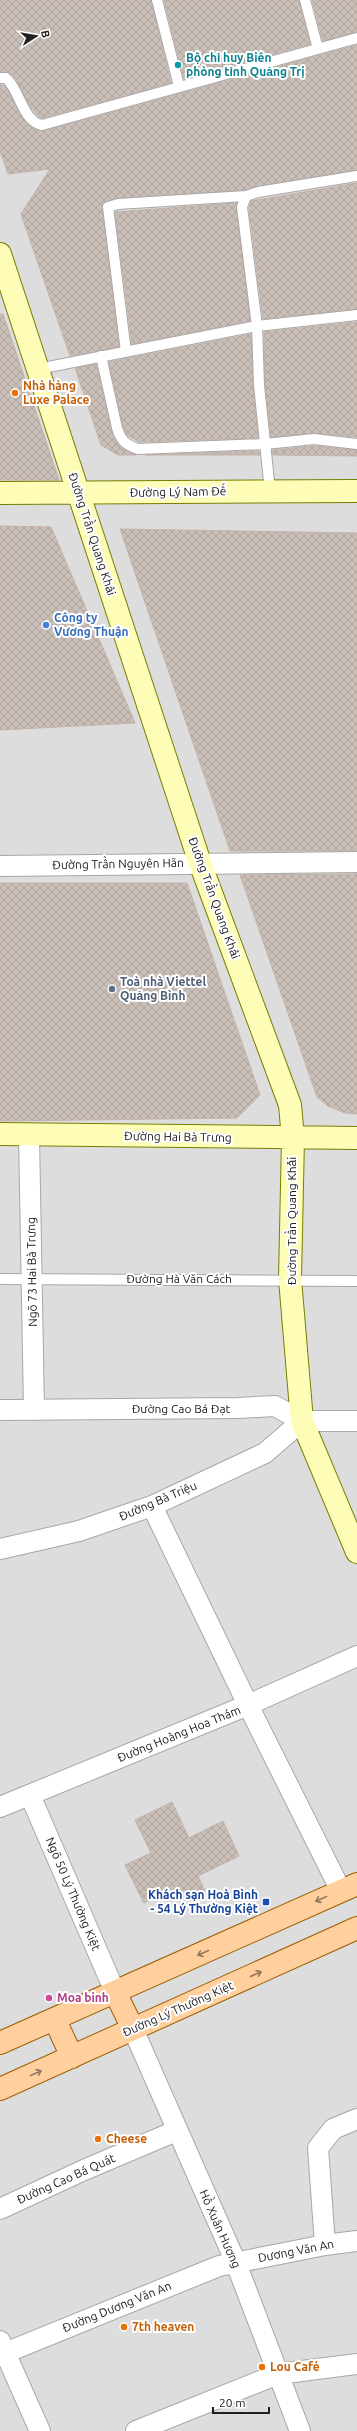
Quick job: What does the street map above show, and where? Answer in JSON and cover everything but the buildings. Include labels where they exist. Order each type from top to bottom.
[{"type":"main road","name":"Đường Trần Quang Khải","points":[[0,254],[6,291],[38,369],[200,863],[290,1105],[292,1138],[290,1279],[302,1421],[357,1552]]},
{"type":"main road","name":"Đường Lý Nam Đế","points":[[0,493],[357,491]]},
{"type":"main road","name":"Đường Hai Bà Trưng","points":[[0,1134],[357,1138]]},
{"type":"main road","points":[[0,2043],[55,2020],[349,1887]]},
{"type":"main road","name":"Đường Lý Thường Kiệt","points":[[0,2089],[357,1928]]},
{"type":"main road","points":[[116,1992],[133,2029]]},
{"type":"main road","points":[[55,2020],[72,2057]]},
{"type":"street","name":"Đường Trần Nguyên Hãn","points":[[0,866],[357,862]]},
{"type":"street","name":"Ngõ 73 Hai Bà Trưng","points":[[30,1135],[34,1410]]},
{"type":"street","name":"Đường Cao Bá Đạt","points":[[0,1410],[238,1408],[275,1406],[302,1421],[357,1421]]},
{"type":"street","name":"Đường Bà Triệu","points":[[0,1549],[79,1531],[152,1506],[265,1453],[302,1421]]},
{"type":"street","points":[[152,1506],[248,1705],[349,1887]]},
{"type":"street","name":"Đường Hoàng Hoa Thám","points":[[0,1808],[248,1705],[357,1656]]},
{"type":"street","name":"Ngõ 50 Lý Thường Kiệt","points":[[30,1795],[116,1992]]},
{"type":"street","name":"Hồ Xuân Hương","points":[[133,2029],[176,2131],[236,2263],[300,2431]]},
{"type":"street","points":[[325,2245],[318,2148],[333,2129],[357,2119]]},
{"type":"street","name":"Đường Cao Bá Quát","points":[[0,2209],[84,2170],[176,2131]]},
{"type":"street","name":"Dương Văn An","points":[[236,2263],[325,2245],[357,2241]]},
{"type":"street","name":"Đường Dương Văn An","points":[[2,2350],[198,2273],[219,2266],[236,2263]]},
{"type":"street","points":[[2,2350],[40,2431]]},
{"type":"street","points":[[136,2431],[278,2374],[357,2364]]},
{"type":"lane","points":[[156,0],[179,86]]},
{"type":"lane","points":[[305,0],[318,49]]},
{"type":"lane","points":[[0,78],[6,78],[11,82],[29,117],[36,124],[42,125],[357,38]]},
{"type":"lane","points":[[126,352],[108,207],[118,204],[246,196],[258,192],[357,176]]},
{"type":"lane","points":[[246,196],[242,207],[257,326],[259,384],[270,491]]},
{"type":"lane","points":[[38,369],[257,326],[357,315]]},
{"type":"lane","points":[[101,356],[117,428],[121,439],[128,446],[138,449],[265,444],[314,439],[357,444]]},
{"type":"lane","name":"Đường Hà Văn Cách","points":[[0,1280],[357,1280]]},
{"type":"shaded area","points":[[0,0],[357,0],[357,2431],[0,2431]]},
{"type":"place","name":"Bộ chỉ huy Biên phòng tỉnh Quảng Trị","points":[[178,65]]},
{"type":"place","name":"Nhà hàng Luxe Palace","points":[[15,393]]},
{"type":"place","name":"Công ty Vương Thuận","points":[[46,625]]},
{"type":"place","name":"Toà nhà Viettel Quảng Bình","points":[[112,989]]},
{"type":"place","name":"Khách sạn Hoà Bình - 54 Lý Thường Kiệt","points":[[266,1902]]},
{"type":"place","name":"Moa binh","points":[[49,1998]]},
{"type":"place","name":"Cheese","points":[[98,2139]]},
{"type":"place","name":"7th heaven","points":[[124,2327]]},
{"type":"place","name":"Lou Café","points":[[262,2367]]}]
